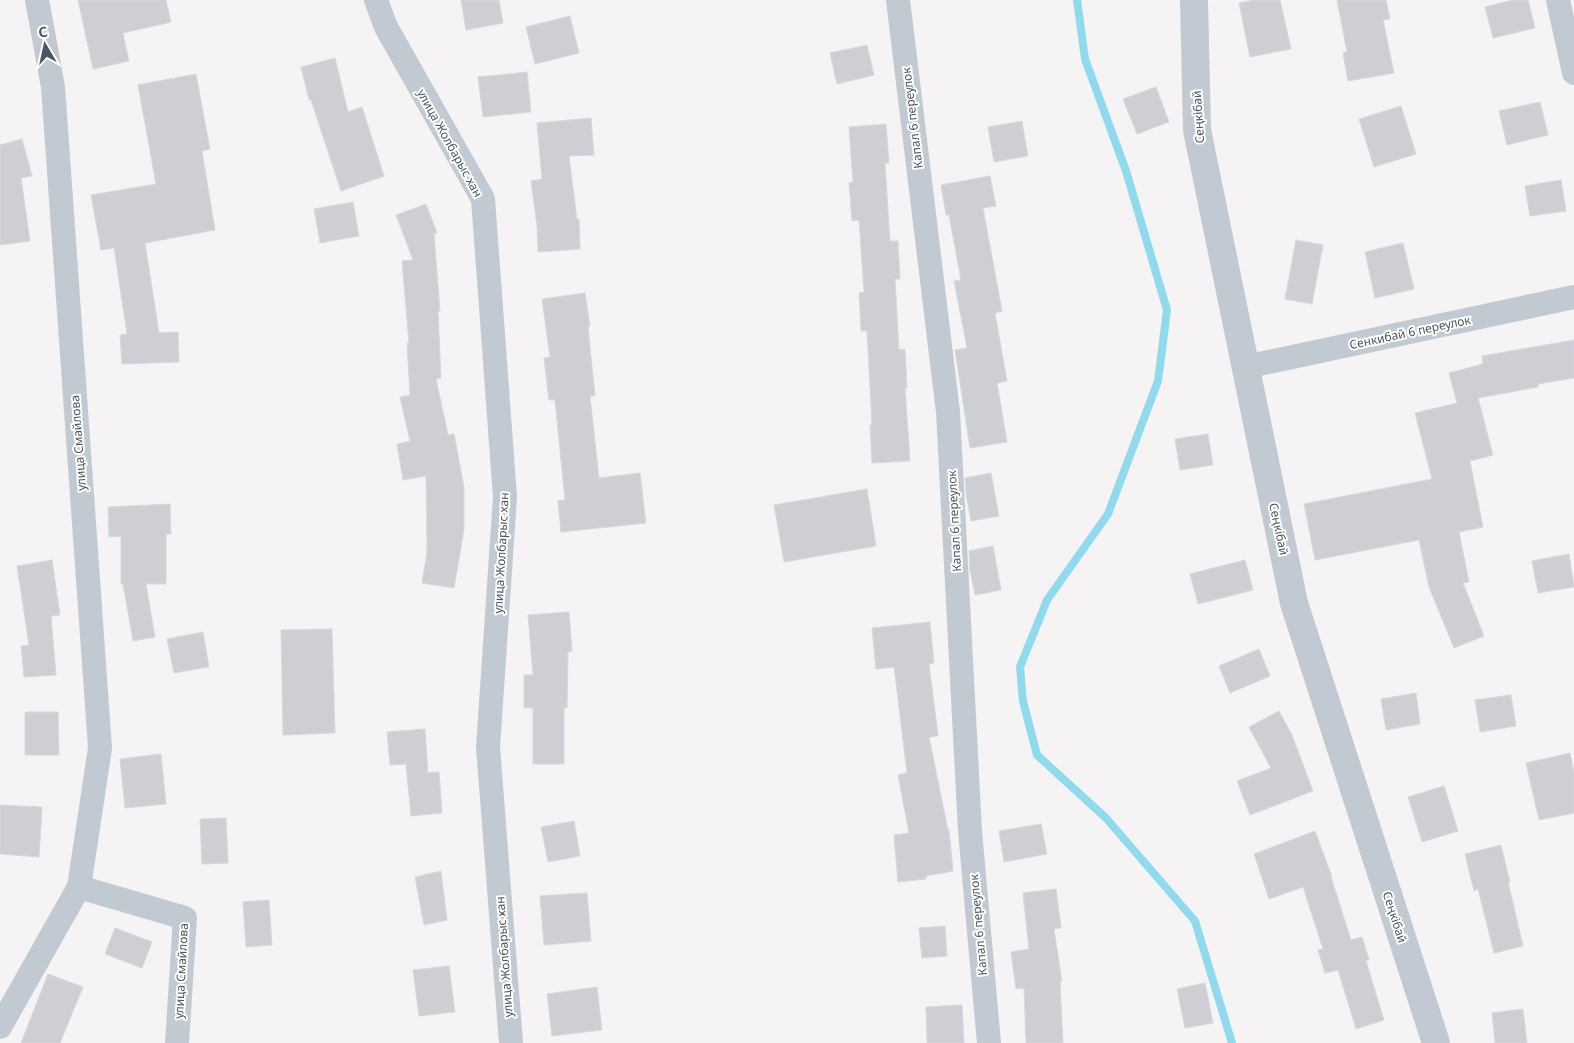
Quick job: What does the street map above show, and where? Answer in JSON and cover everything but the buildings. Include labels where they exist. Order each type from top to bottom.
[{"type":"street","name":"улица Смайлова","points":[[0,1027],[79,887],[100,748],[52,87],[37,0]]},
{"type":"street","name":"улица Жолбарыс хан","points":[[376,0],[386,27],[483,199],[505,497],[488,747],[511,1043]]},
{"type":"street","name":"Капал 6 переулок","points":[[898,0],[948,412],[970,831],[989,1043]]},
{"type":"street","name":"Сеңкібай","points":[[1194,0],[1197,130],[1294,604],[1436,1043]]},
{"type":"street","points":[[1558,0],[1574,73]]},
{"type":"street","name":"Сенкибай 6 переулок","points":[[1246,366],[1574,298]]},
{"type":"street","name":"улица Смайлова","points":[[79,887],[185,918],[178,1043]]},
{"type":"waterway","points":[[1077,0],[1085,59],[1126,171],[1167,310],[1158,381],[1108,514],[1047,600],[1020,667],[1023,701],[1037,755],[1106,818],[1195,921],[1232,1043]]}]
